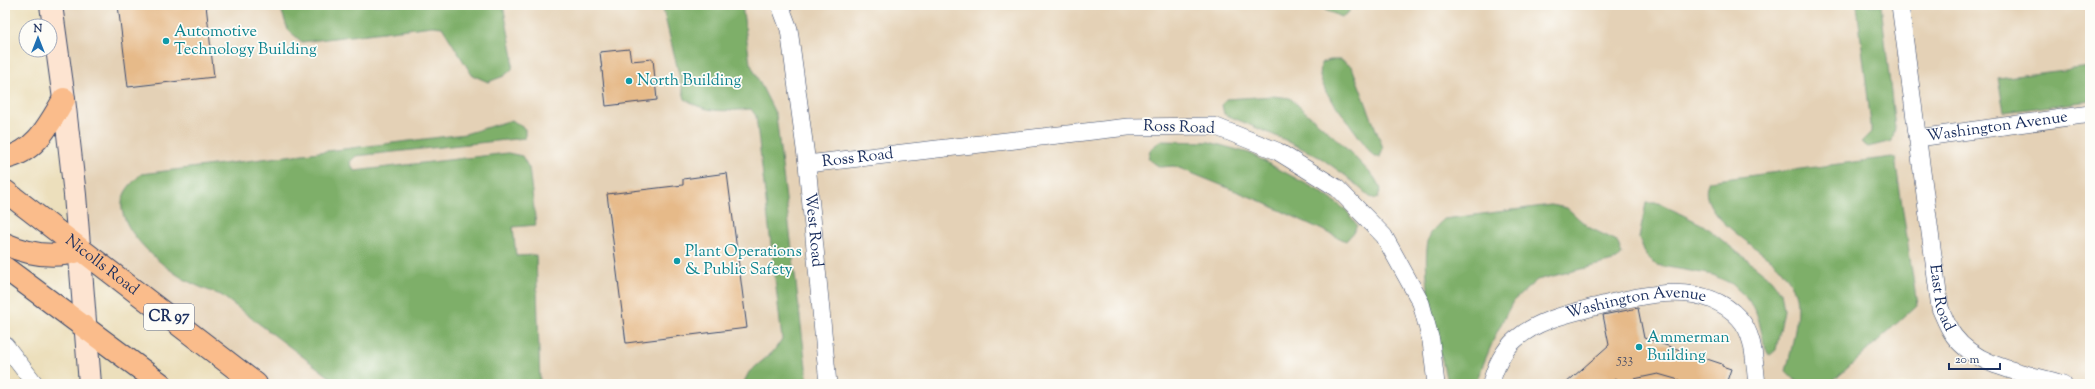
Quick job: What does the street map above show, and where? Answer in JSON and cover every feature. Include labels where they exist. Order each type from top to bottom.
[{"type":"highway","points":[[5,158],[15,156],[33,145],[64,99]]},
{"type":"highway","name":"Nicolls Road","points":[[5,191],[256,384]]},
{"type":"highway","points":[[5,244],[28,253],[40,255],[62,255],[81,250]]},
{"type":"highway","points":[[5,268],[85,330],[161,384]]},
{"type":"street","points":[[51,5],[64,99],[81,250],[85,330],[90,384]]},
{"type":"street","name":"West Road","points":[[780,5],[789,29],[807,164],[828,384]]},
{"type":"street","name":"West Road","points":[[789,29],[793,5]]},
{"type":"street","name":"Washington Avenue","points":[[1900,5],[1918,138],[2090,114]]},
{"type":"street","name":"Ross Road","points":[[807,164],[1128,127],[1214,126],[1277,151],[1337,188],[1384,236],[1421,303],[1431,340],[1436,384]]},
{"type":"street","name":"East Road","points":[[1918,138],[1940,308],[1953,336],[1970,353],[1991,363],[2063,384]]},
{"type":"street","name":"Washington Avenue","points":[[1492,384],[1501,359],[1515,339],[1542,322],[1643,295],[1663,294],[1693,295],[1707,298],[1722,304],[1739,318],[1752,341],[1757,384]]},
{"type":"street","points":[[7,354],[35,384]]},
{"type":"shaded area","points":[[51,5],[2090,5],[2090,384],[256,384],[81,250],[57,58],[58,18],[53,18]]},
{"type":"green space","points":[[273,5],[503,5],[513,57],[512,69],[504,76],[488,82],[472,75],[442,27],[432,26],[302,42],[288,30],[281,9]]},
{"type":"green space","points":[[662,5],[742,5],[750,63],[776,115],[808,384],[743,384],[749,372],[773,352],[782,339],[756,116],[751,109],[725,111],[709,109],[693,104],[685,99]]},
{"type":"green space","points":[[1323,5],[1349,5],[1349,12],[1342,17],[1325,10]]},
{"type":"green space","points":[[1857,5],[1881,5],[1895,128],[1892,141],[1868,147],[1861,142],[1871,132],[1871,125]]},
{"type":"green space","points":[[1330,60],[1341,60],[1352,67],[1383,148],[1380,157],[1374,157],[1326,92],[1320,77],[1321,63]]},
{"type":"green space","points":[[2090,67],[2090,101],[2004,112],[1998,78]]},
{"type":"green space","points":[[1273,96],[1290,98],[1340,142],[1374,177],[1381,189],[1377,199],[1370,197],[1346,176],[1321,158],[1283,139],[1224,114],[1222,105],[1226,99]]},
{"type":"green space","points":[[512,120],[525,129],[525,138],[356,156],[350,162],[354,171],[508,153],[522,156],[529,168],[536,225],[513,227],[516,256],[536,255],[540,384],[339,384],[221,295],[187,281],[161,263],[135,236],[123,215],[122,205],[125,192],[141,174],[465,134]]},
{"type":"green space","points":[[1160,141],[1209,142],[1249,153],[1321,192],[1346,210],[1357,225],[1353,233],[1346,241],[1258,200],[1174,166],[1160,167],[1148,159],[1150,150]]},
{"type":"green space","points":[[1892,157],[1895,158],[1917,305],[1830,384],[1799,384],[1786,371],[1793,342],[1796,319],[1797,308],[1794,290],[1779,267],[1744,240],[1719,217],[1710,205],[1706,193],[1709,181]]},
{"type":"green space","points":[[1646,203],[1659,203],[1703,225],[1771,279],[1781,292],[1784,310],[1776,350],[1770,355],[1766,352],[1758,317],[1748,299],[1732,284],[1713,275],[1656,265],[1646,255],[1639,238]]},
{"type":"green space","points":[[1551,205],[1567,208],[1588,227],[1617,241],[1622,254],[1617,260],[1537,280],[1513,301],[1496,334],[1475,384],[1451,384],[1446,378],[1431,310],[1426,256],[1430,234],[1444,219]]},
{"type":"building","name":"Automotive Technology Building","points":[[118,5],[206,5],[214,77],[128,87]]},
{"type":"building","name":"North Building","points":[[629,49],[631,61],[653,59],[657,100],[606,106],[600,52]]},
{"type":"building","name":"Plant Operations & Public Safety","points":[[727,173],[747,328],[626,343],[607,194],[683,185],[683,179]]},
{"type":"building","name":"Ammerman Building","points":[[1638,308],[1644,338],[1722,364],[1722,366],[1731,369],[1726,384],[1681,384],[1679,380],[1658,374],[1620,382],[1616,378],[1609,384],[1565,384],[1609,345],[1603,315]]},
{"type":"place","name":"Automotive Technology Building","points":[[166,41]]},
{"type":"place","name":"North Building","points":[[629,81]]},
{"type":"place","name":"Plant Operations & Public Safety","points":[[677,261]]},
{"type":"place","name":"Ammerman Building","points":[[1639,347]]}]
